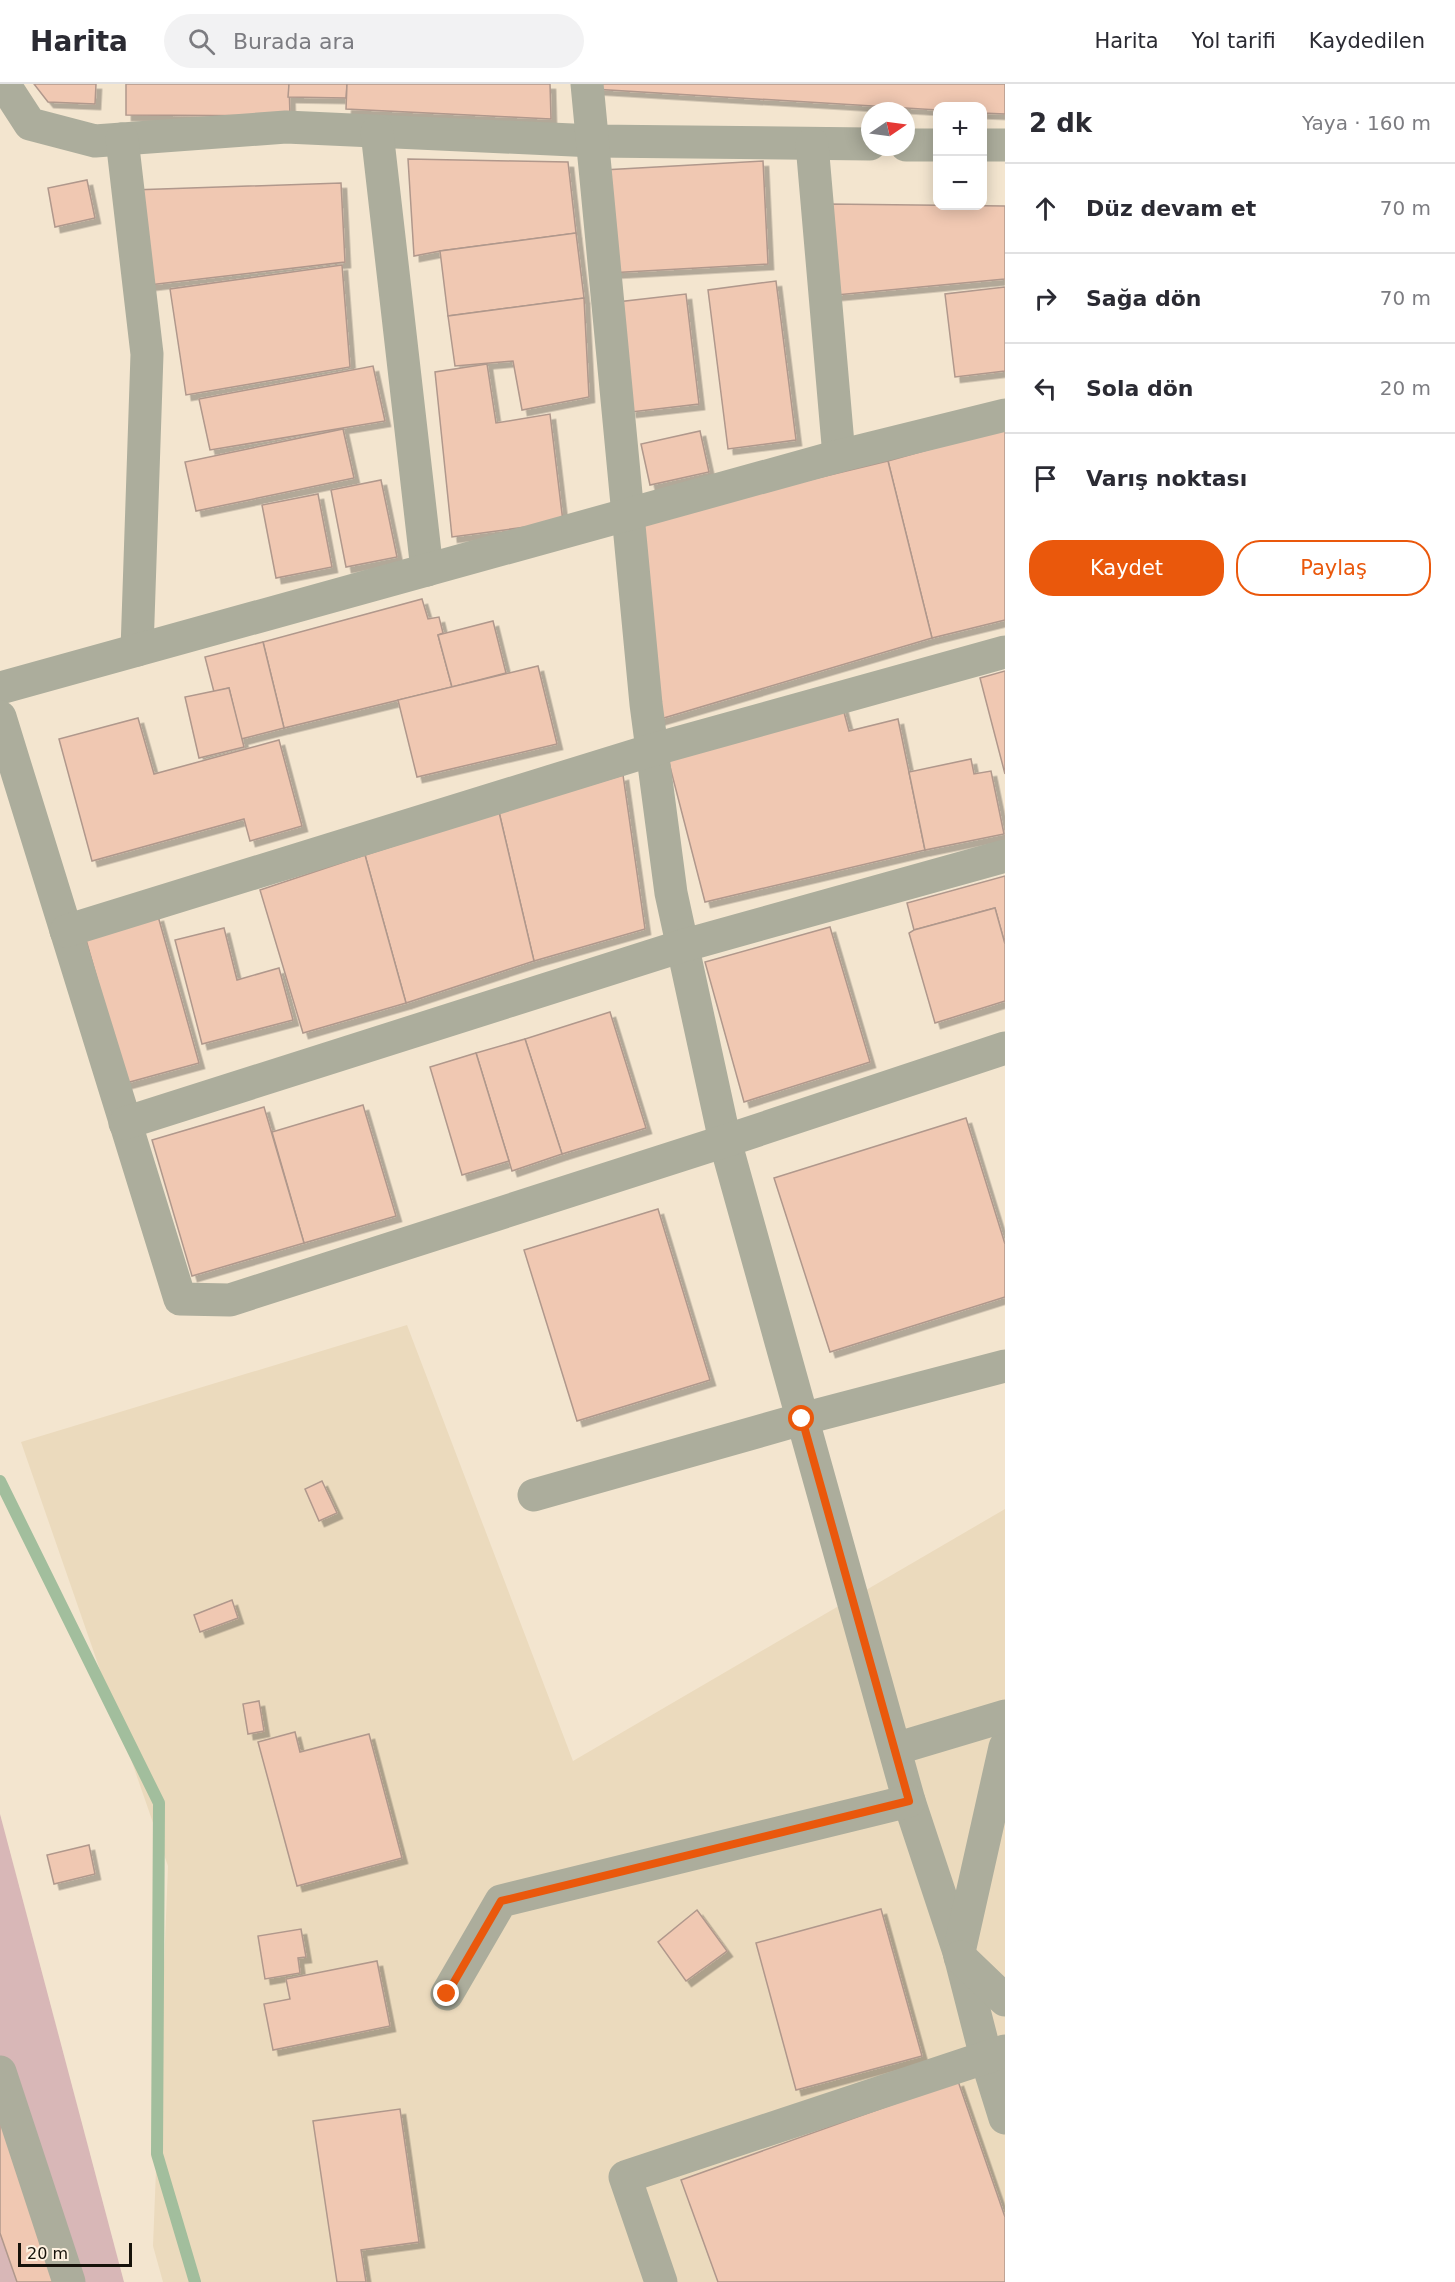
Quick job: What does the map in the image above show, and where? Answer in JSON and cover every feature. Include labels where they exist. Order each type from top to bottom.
[{"type":"street","points":[[4,84],[30,124],[95,141],[286,127],[594,141],[861,144]]},
{"type":"street","points":[[587,84],[652,750],[670,893],[725,1141],[909,1801],[959,1955],[995,2054],[1005,2118]]},
{"type":"street","points":[[377,132],[427,570]]},
{"type":"street","points":[[122,139],[147,354],[137,650]]},
{"type":"street","points":[[813,144],[838,456]]},
{"type":"street","points":[[915,144],[933,145]]},
{"type":"street","points":[[987,145],[1005,145]]},
{"type":"street","points":[[0,688],[838,456],[1005,415]]},
{"type":"street","points":[[66,931],[652,750],[1005,652]]},
{"type":"street","points":[[0,717],[180,1299],[230,1300],[725,1141],[1005,1048]]},
{"type":"street","points":[[125,1123],[682,946],[1005,856]]},
{"type":"street","points":[[534,1495],[802,1419],[1005,1366]]},
{"type":"street","points":[[895,1749],[1005,1716]]},
{"type":"street","points":[[959,1955],[1005,1747]]},
{"type":"street","points":[[447,1994],[501,1901],[909,1801]]},
{"type":"street","points":[[959,1955],[1005,2000]]},
{"type":"street","points":[[661,2282],[625,2177],[995,2054]]},
{"type":"street","points":[[0,2072],[69,2282]]},
{"type":"shaded area","points":[[407,1325],[573,1761],[1005,1509],[1005,2282],[163,2282],[153,2246],[168,1866],[21,1442]]},
{"type":"shaded area","points":[[0,1814],[124,2282],[0,2282]]},
{"type":"building","points":[[34,84],[96,84],[95,104],[48,102]]},
{"type":"building","points":[[126,84],[289,84],[290,116],[126,115]]},
{"type":"building","points":[[289,84],[347,84],[346,98],[288,97]]},
{"type":"building","points":[[347,84],[550,84],[551,119],[346,109]]},
{"type":"building","points":[[592,84],[1005,84],[1005,114],[987,113],[987,102],[933,102],[933,110],[915,109],[915,102],[861,102],[861,105],[593,89]]},
{"type":"building","points":[[408,159],[568,162],[576,233],[414,256]]},
{"type":"building","points":[[763,161],[768,264],[608,273],[603,170]]},
{"type":"building","points":[[87,180],[95,218],[55,227],[48,188]]},
{"type":"building","points":[[341,183],[345,262],[140,286],[132,190]]},
{"type":"building","points":[[827,204],[933,205],[933,210],[987,210],[987,206],[1005,206],[1005,279],[836,295]]},
{"type":"building","points":[[576,233],[584,298],[448,316],[440,251]]},
{"type":"building","points":[[342,265],[350,367],[186,395],[170,289]]},
{"type":"building","points":[[776,281],[796,440],[728,449],[708,290]]},
{"type":"building","points":[[1005,287],[1005,371],[955,377],[945,294]]},
{"type":"building","points":[[686,294],[699,404],[631,412],[617,302]]},
{"type":"building","points":[[584,298],[589,397],[522,410],[513,361],[455,366],[448,316]]},
{"type":"building","points":[[487,364],[496,423],[550,414],[563,522],[452,537],[435,372]]},
{"type":"building","points":[[373,366],[385,421],[210,450],[199,399]]},
{"type":"building","points":[[1005,428],[1005,620],[932,638],[888,461]]},
{"type":"building","points":[[343,429],[354,478],[196,511],[185,462]]},
{"type":"building","points":[[700,431],[709,472],[650,485],[641,444]]},
{"type":"building","points":[[888,461],[932,638],[657,720],[642,520]]},
{"type":"building","points":[[381,480],[397,557],[346,567],[331,490]]},
{"type":"building","points":[[318,494],[332,567],[276,578],[262,505]]},
{"type":"building","points":[[422,599],[428,619],[439,617],[443,633],[438,635],[452,687],[284,728],[263,642]]},
{"type":"building","points":[[493,621],[506,673],[452,687],[438,635]]},
{"type":"building","points":[[263,642],[284,728],[241,739],[229,688],[214,692],[205,657]]},
{"type":"building","points":[[538,666],[557,744],[417,777],[398,700]]},
{"type":"building","points":[[1005,671],[1005,774],[980,678]]},
{"type":"building","points":[[229,688],[244,747],[199,758],[185,697]]},
{"type":"building","points":[[842,705],[849,731],[898,719],[925,850],[705,902],[668,759]]},
{"type":"building","points":[[138,718],[154,774],[279,740],[302,826],[250,841],[244,819],[92,861],[59,739]]},
{"type":"building","points":[[971,759],[974,774],[991,771],[1004,834],[925,850],[909,772]]},
{"type":"building","points":[[623,775],[645,929],[534,961],[499,812]]},
{"type":"building","points":[[499,812],[534,961],[406,1003],[365,855]]},
{"type":"building","points":[[365,855],[406,1003],[303,1033],[260,890]]},
{"type":"building","points":[[1005,876],[1005,944],[995,908],[914,930],[907,903]]},
{"type":"building","points":[[995,908],[1005,944],[1005,1001],[935,1023],[909,933]]},
{"type":"building","points":[[158,916],[199,1063],[126,1083],[85,936]]},
{"type":"building","points":[[830,927],[870,1062],[744,1102],[705,962]]},
{"type":"building","points":[[224,928],[237,980],[279,968],[293,1020],[202,1044],[175,940]]},
{"type":"building","points":[[610,1012],[646,1128],[562,1154],[525,1039]]},
{"type":"building","points":[[525,1039],[562,1154],[512,1171],[476,1053]]},
{"type":"building","points":[[476,1053],[509,1161],[462,1175],[430,1067]]},
{"type":"building","points":[[363,1105],[396,1216],[304,1243],[272,1132]]},
{"type":"building","points":[[264,1107],[304,1243],[192,1276],[152,1140]]},
{"type":"building","points":[[966,1118],[1005,1244],[1005,1297],[830,1352],[774,1178]]},
{"type":"building","points":[[658,1209],[710,1380],[577,1421],[524,1250]]},
{"type":"building","points":[[322,1481],[337,1513],[319,1521],[305,1489]]},
{"type":"building","points":[[232,1600],[238,1618],[200,1632],[194,1615]]},
{"type":"building","points":[[259,1701],[264,1731],[248,1734],[243,1704]]},
{"type":"building","points":[[295,1732],[300,1752],[369,1734],[402,1858],[297,1886],[258,1742]]},
{"type":"building","points":[[89,1845],[95,1874],[54,1884],[47,1855]]},
{"type":"building","points":[[881,1909],[922,2056],[796,2090],[756,1943]]},
{"type":"building","points":[[697,1910],[727,1951],[686,1981],[658,1942]]},
{"type":"building","points":[[301,1929],[306,1957],[298,1958],[300,1973],[265,1979],[258,1936]]},
{"type":"building","points":[[377,1961],[390,2026],[273,2050],[264,2004],[290,1999],[286,1979]]},
{"type":"building","points":[[958,2081],[1005,2217],[1005,2282],[718,2282],[681,2180]]},
{"type":"building","points":[[400,2109],[419,2242],[361,2250],[366,2282],[337,2282],[313,2121]]},
{"type":"building","points":[[0,2113],[60,2282],[17,2282],[0,2233]]},
{"type":"waterway","points":[[0,1481],[159,1803],[157,2154],[195,2282]]},
{"type":"route","points":[[447,1994],[501,1901],[909,1801],[802,1419]]}]
